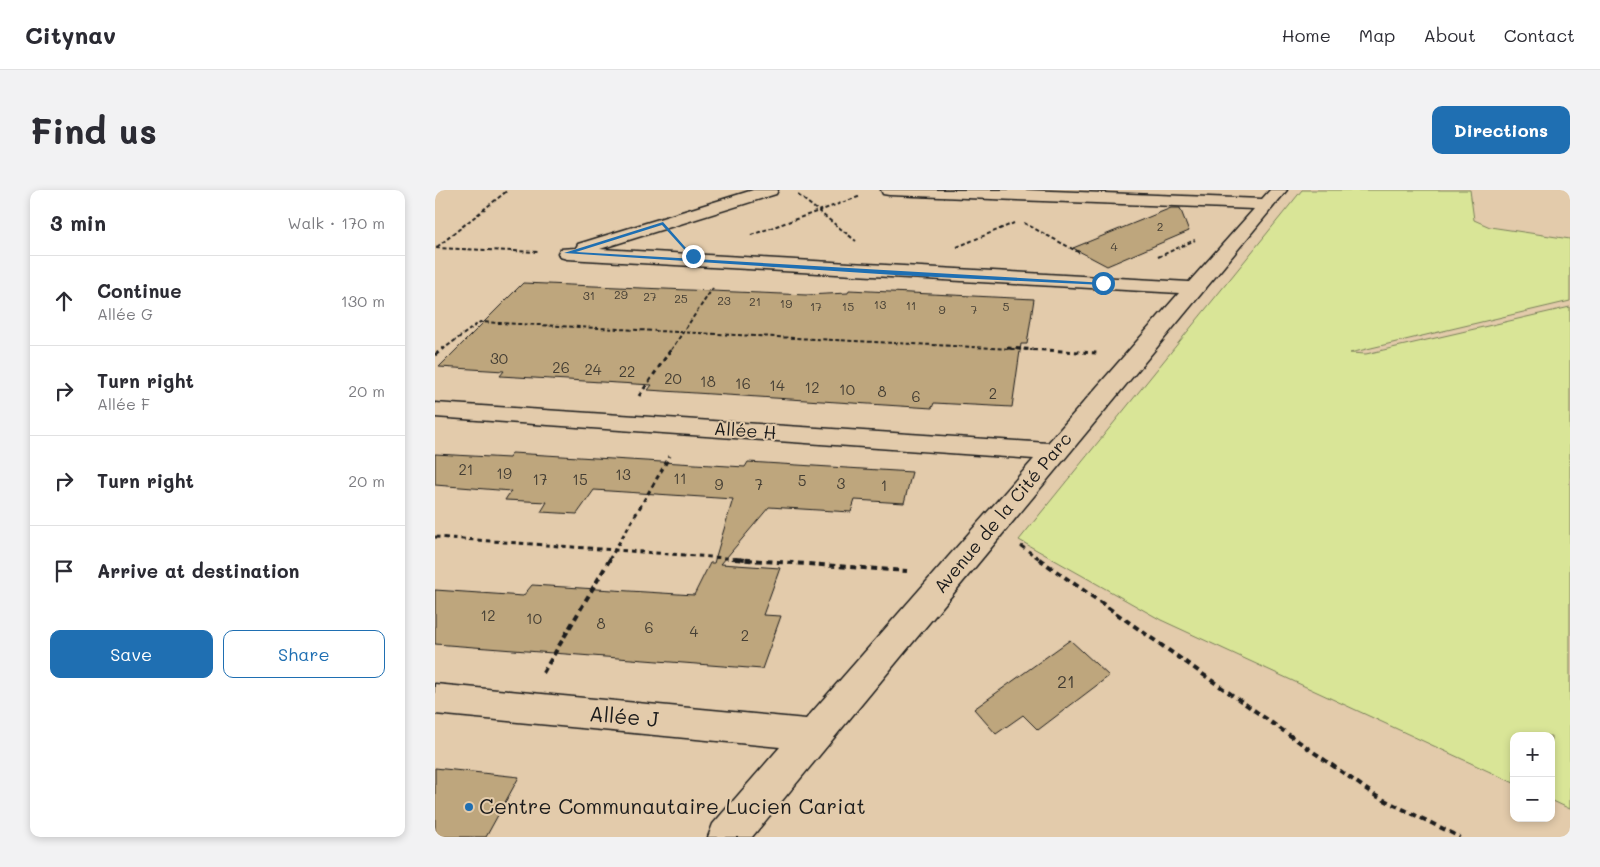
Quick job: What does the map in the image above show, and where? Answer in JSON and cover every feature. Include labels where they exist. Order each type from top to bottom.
[{"type":"street","points":[[567,253],[770,190]]},
{"type":"street","points":[[889,190],[1273,197]]},
{"type":"street","name":"Avenue de la Cité Parc","points":[[727,837],[1273,197]]},
{"type":"street","points":[[567,253],[895,274],[1195,288]]},
{"type":"street","name":"Allée H","points":[[435,410],[1055,452]]},
{"type":"street","name":"Allée J","points":[[435,699],[813,735]]},
{"type":"path","points":[[435,248],[509,190]]},
{"type":"path","points":[[792,190],[820,210],[895,274]]},
{"type":"path","points":[[747,236],[869,193]]},
{"type":"path","points":[[951,250],[1019,220],[1087,256]]},
{"type":"path","points":[[1155,258],[1197,239]]},
{"type":"path","points":[[435,248],[567,253]]},
{"type":"path","points":[[621,423],[731,262]]},
{"type":"path","points":[[435,355],[481,322],[1107,354]]},
{"type":"path","points":[[522,708],[687,427]]},
{"type":"path","points":[[992,526],[1376,796],[1460,837]]},
{"type":"path","points":[[435,537],[915,572]]},
{"type":"green space","points":[[1302,190],[1470,190],[1474,220],[1490,227],[1570,239],[1570,301],[1350,353],[1366,354],[1570,307],[1570,809],[1555,802],[1555,732],[1510,732],[1510,781],[1161,620],[1019,540]]},
{"type":"building","points":[[1171,208],[1180,208],[1189,231],[1107,266],[1073,248]]},
{"type":"building","points":[[523,283],[806,295],[848,293],[849,290],[1034,299],[1027,344],[1021,344],[1012,407],[934,403],[932,408],[648,390],[652,385],[500,376],[504,371],[439,367]]},
{"type":"building","points":[[512,453],[745,467],[748,462],[912,472],[904,503],[855,500],[851,512],[769,507],[721,564],[780,568],[763,615],[781,616],[762,669],[435,644],[435,590],[523,596],[532,585],[694,595],[710,563],[714,563],[733,499],[594,490],[577,514],[541,512],[547,502],[505,500],[511,491],[435,485],[435,454],[509,458]]},
{"type":"building","points":[[1070,640],[1109,676],[1038,730],[1023,715],[996,734],[974,709]]},
{"type":"building","name":"Centre Communautaire Lucien Cariat","points":[[435,768],[519,777],[486,837],[435,837]]},
{"type":"place","name":"Centre Communautaire Lucien Cariat","points":[[469,807]]},
{"type":"route","points":[[693,256],[663,223],[567,253],[895,274],[1103,283]]}]
